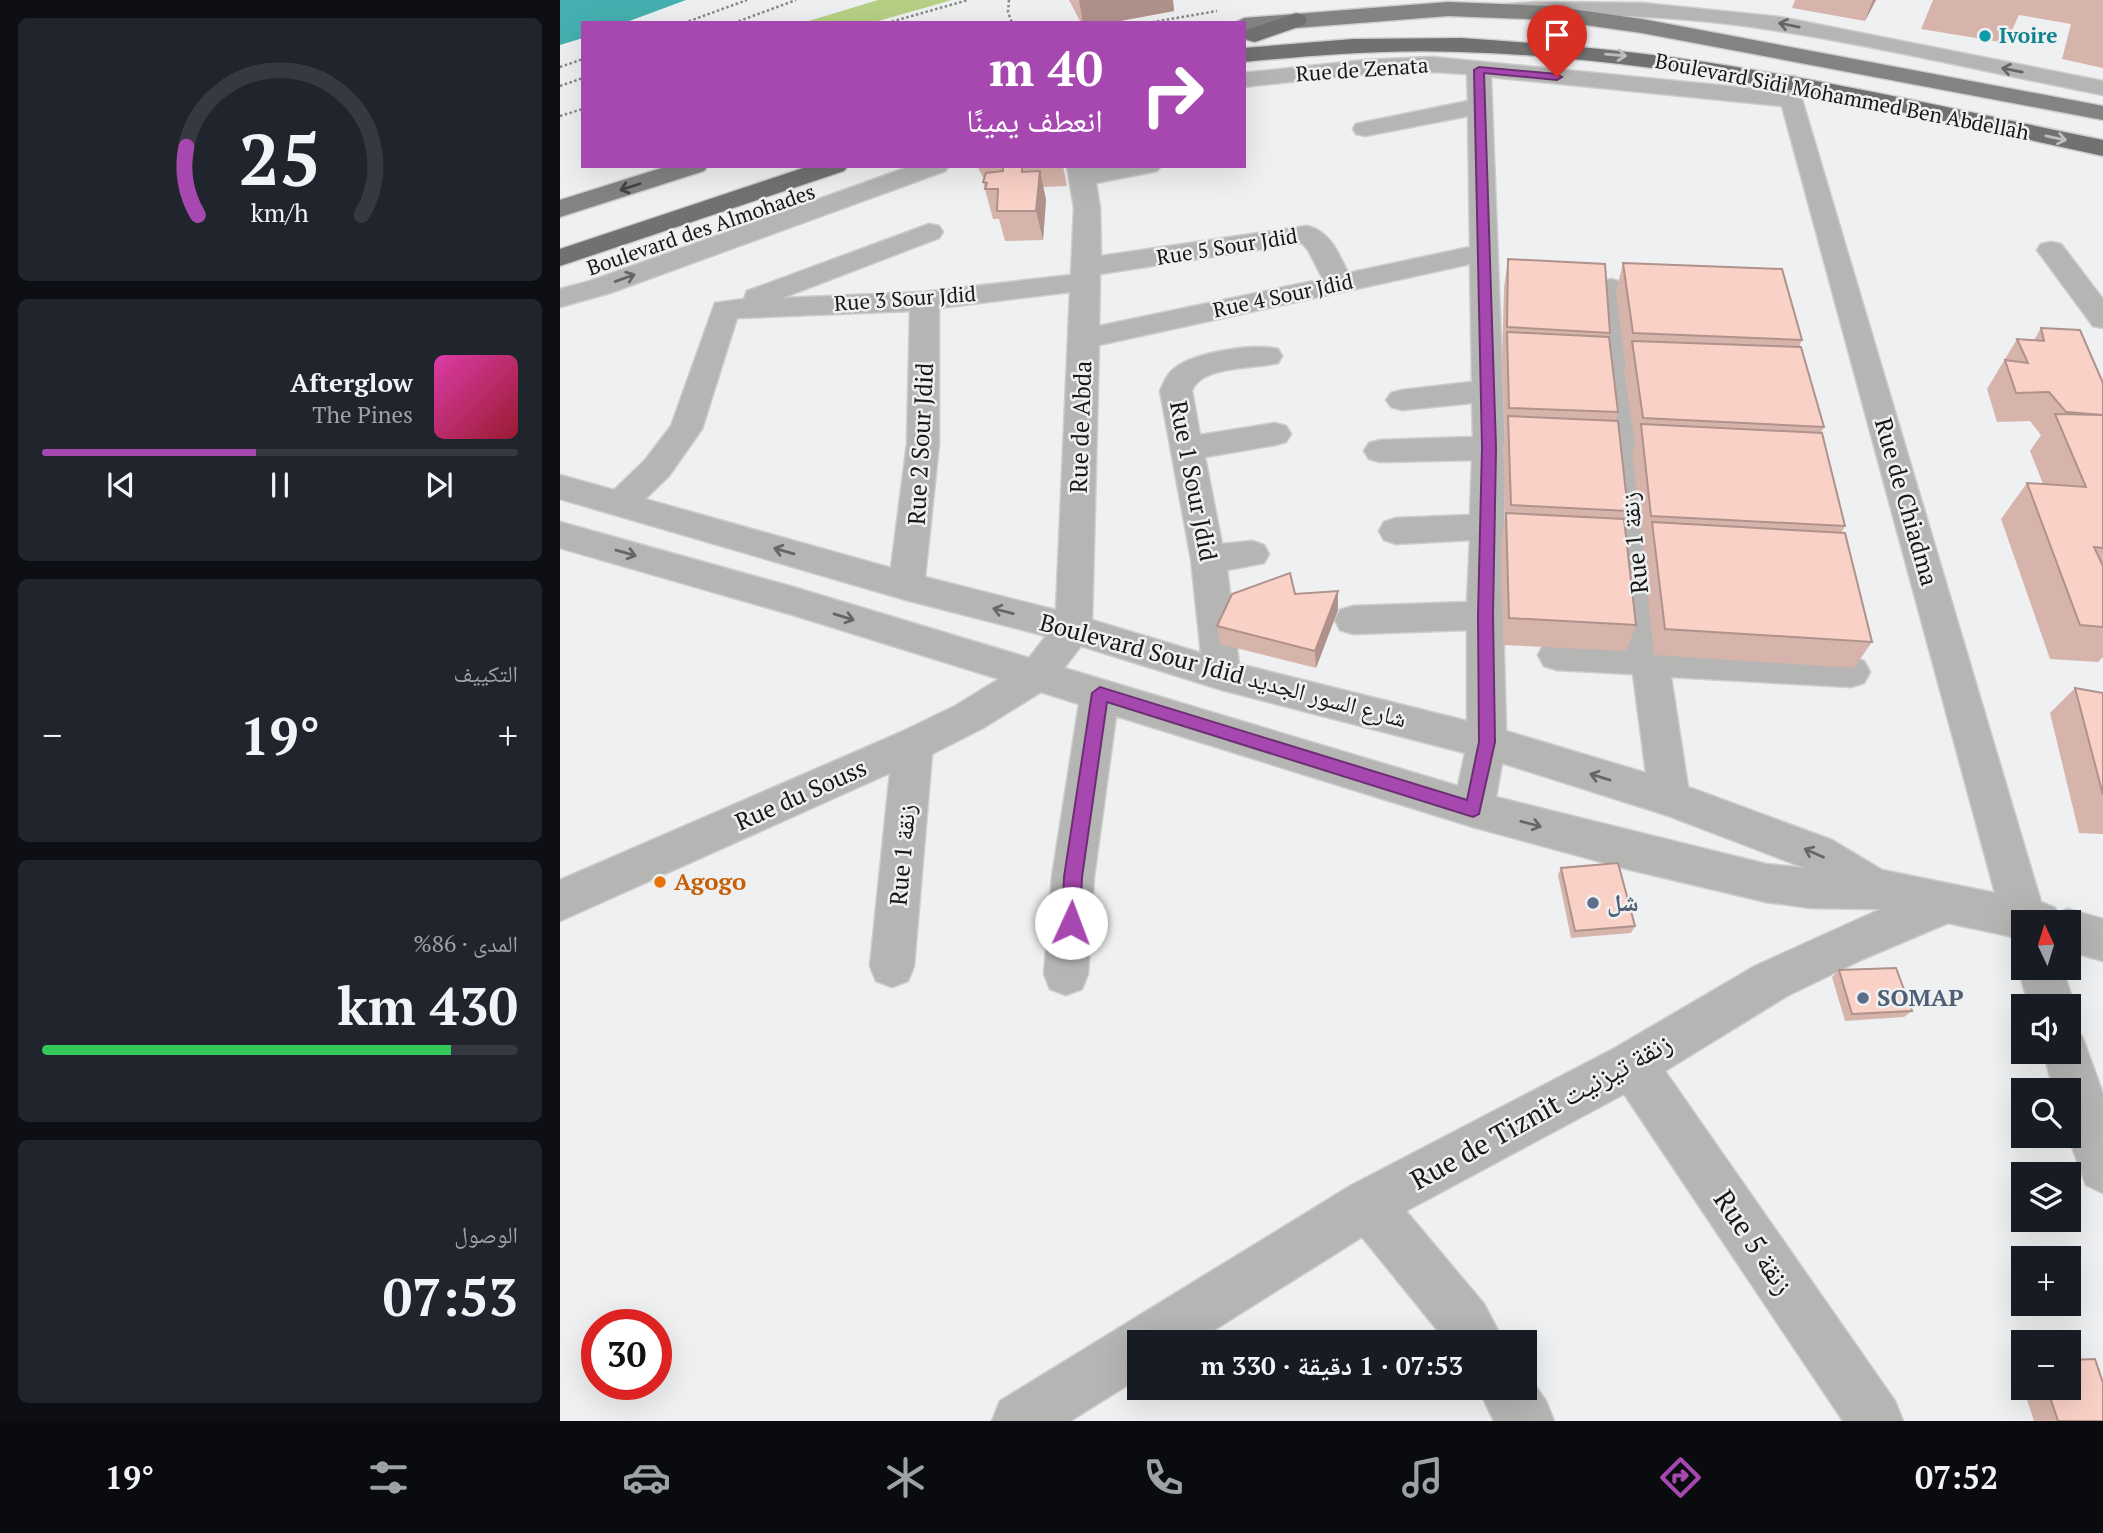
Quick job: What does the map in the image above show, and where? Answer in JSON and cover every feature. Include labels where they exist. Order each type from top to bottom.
[{"type":"highway","points":[[1247,38],[1296,20]]},
{"type":"highway","name":"Boulevard Sidi Mohammed Ben Abdellah","points":[[1247,38],[1327,27],[1452,24],[1637,38],[1771,58],[2103,126]]},
{"type":"highway","name":"Boulevard Sidi Mohammed Ben Abdellah","points":[[1247,38],[1365,45],[1477,58],[1630,56],[1789,91],[2103,148]]},
{"type":"highway","points":[[560,238],[766,168]]},
{"type":"highway","points":[[560,258],[829,168]]},
{"type":"main road","name":"Boulevard Sidi Mohammed Ben Abdellah","points":[[1296,20],[1398,12],[1499,10],[1549,13],[1642,26],[2103,113]]},
{"type":"main road","points":[[560,209],[689,168]]},
{"type":"street","points":[[1499,10],[1560,6],[1650,9],[1727,16],[1780,23],[2103,88]]},
{"type":"street","points":[[1246,67],[1393,50],[1477,58],[1482,253],[1499,285],[1488,391],[1485,615],[1487,742],[1473,809]]},
{"type":"street","name":"Rue de Zenata","points":[[1246,80],[1365,67],[1464,65],[1477,58]]},
{"type":"street","name":"Rue de Chiadma","points":[[1789,91],[2027,910]]},
{"type":"street","points":[[1365,129],[1402,115],[1479,106]]},
{"type":"street","name":"Boulevard des Almohades","points":[[560,279],[876,168]]},
{"type":"street","points":[[560,298],[600,287],[930,168]]},
{"type":"street","points":[[1081,172],[1126,168]]},
{"type":"street","name":"Rue de Abda","points":[[1073,629],[1086,275],[1087,208],[1081,172]]},
{"type":"street","points":[[620,504],[657,468],[687,429],[725,309],[929,232]]},
{"type":"street","name":"Rue 5 Sour Jdid","points":[[1086,275],[1307,234],[1313,237],[1334,274]]},
{"type":"street","points":[[2052,250],[2103,319]]},
{"type":"street","name":"Rue 4 Sour Jdid","points":[[1084,339],[1334,274],[1482,253]]},
{"type":"street","points":[[1300,272],[1334,274]]},
{"type":"street","name":"Rue 3 Sour Jdid","points":[[725,309],[924,301],[1086,275]]},
{"type":"street","name":"Rue 1 زنقة","points":[[1610,288],[1634,544],[1669,798]]},
{"type":"street","name":"Rue 2 Sour Jdid","points":[[906,586],[918,522],[926,349],[924,301]]},
{"type":"street","name":"Rue 1 Sour Jdid","points":[[1222,675],[1208,559],[1175,391],[1182,375],[1199,367],[1267,356]]},
{"type":"street","points":[[1402,400],[1488,391]]},
{"type":"street","points":[[1187,449],[1275,434]]},
{"type":"street","points":[[1380,452],[1489,448]]},
{"type":"street","name":"Boulevard Sour Jdid شارع السور الجديد","points":[[560,487],[906,586],[1073,629],[1222,675],[1487,742],[1669,798],[1817,853],[1872,888]]},
{"type":"street","points":[[1396,531],[1487,527]]},
{"type":"street","name":"Boulevard Sour Jdid شارع السور الجديد","points":[[560,535],[1100,693],[1473,809],[1766,883],[1811,888],[1872,888],[2011,917]]},
{"type":"street","points":[[1208,559],[1252,554]]},
{"type":"street","points":[[1353,620],[1485,615]]},
{"type":"street","points":[[1036,676],[1073,629]]},
{"type":"street","points":[[1557,655],[1851,672]]},
{"type":"street","name":"Rue du Souss","points":[[560,901],[913,745],[969,717],[1036,676]]},
{"type":"street","points":[[1066,974],[1073,877],[1100,693]]},
{"type":"street","name":"Rue 1 زنقة","points":[[892,966],[913,745]]},
{"type":"street","name":"Rue de Tiznit زنقة تيزنيت","points":[[1166,1330],[1368,1205],[1632,1065],[1771,981],[1847,944],[1947,903]]},
{"type":"street","points":[[2081,934],[2103,940]]},
{"type":"street","points":[[2070,1064],[2103,1168]]},
{"type":"street","name":"Rue 5 زنقة","points":[[1632,1065],[1722,1193],[1875,1421]]},
{"type":"street","points":[[1368,1205],[1469,1330]]},
{"type":"street","points":[[1020,1421],[1127,1354]]},
{"type":"street","points":[[1513,1400],[1526,1421]]},
{"type":"path","points":[[689,21],[747,0]]},
{"type":"path","points":[[739,21],[796,0]]},
{"type":"path","points":[[894,21],[968,0]]},
{"type":"path","points":[[1009,0],[1007,12],[1011,21]]},
{"type":"path","points":[[560,67],[581,60]]},
{"type":"path","points":[[560,86],[581,79]]},
{"type":"path","points":[[560,116],[581,111]]},
{"type":"green space","points":[[878,0],[952,0],[878,21],[809,21]]},
{"type":"water","points":[[560,0],[686,0],[629,21],[581,21],[581,39],[560,45]]},
{"type":"building","points":[[1003,168],[1022,168],[1022,172],[1040,171],[1036,211],[997,211],[998,189],[985,189],[987,183],[983,182],[986,173],[1003,171]]},
{"type":"building","points":[[1508,259],[1605,264],[1610,333],[1507,327]]},
{"type":"building","points":[[1623,263],[1782,269],[1802,340],[1633,333]]},
{"type":"building","points":[[2041,328],[2080,330],[2103,383],[2103,415],[2066,412],[2049,392],[2016,393],[2005,360],[2028,363],[2017,339],[2044,341]]},
{"type":"building","points":[[1507,332],[1609,337],[1618,412],[1509,408]]},
{"type":"building","points":[[1632,341],[1801,347],[1824,427],[1643,418]]},
{"type":"building","points":[[2055,414],[2103,415],[2103,548],[2094,547],[2103,566],[2103,627],[2080,625],[2027,483],[2086,487]]},
{"type":"building","points":[[1508,416],[1618,421],[1628,511],[1511,505]]},
{"type":"building","points":[[1641,424],[1822,433],[1845,526],[1651,516]]},
{"type":"building","points":[[1506,513],[1624,519],[1636,625],[1509,618]]},
{"type":"building","points":[[1652,522],[1845,533],[1872,642],[1665,629]]},
{"type":"building","points":[[1290,573],[1295,594],[1338,591],[1315,651],[1217,626],[1232,594]]},
{"type":"building","points":[[2075,688],[2103,693],[2103,795]]},
{"type":"building","points":[[1618,863],[1635,926],[1575,931],[1561,868]]},
{"type":"building","points":[[1896,968],[1912,1011],[1852,1014],[1839,970]]},
{"type":"building","points":[[2095,1359],[2103,1383],[2103,1421],[2058,1421],[2051,1400],[2081,1400],[2081,1360]]},
{"type":"place","name":"Ivoire","points":[[1985,36]]},
{"type":"place","name":"Agogo","points":[[660,882]]},
{"type":"place","name":"شل","points":[[1593,903]]},
{"type":"place","name":"SOMAP","points":[[1863,998]]},
{"type":"route","points":[[1071,923],[1073,877],[1100,693],[1473,809],[1487,742],[1485,615],[1489,448],[1479,70],[1557,77]]}]
